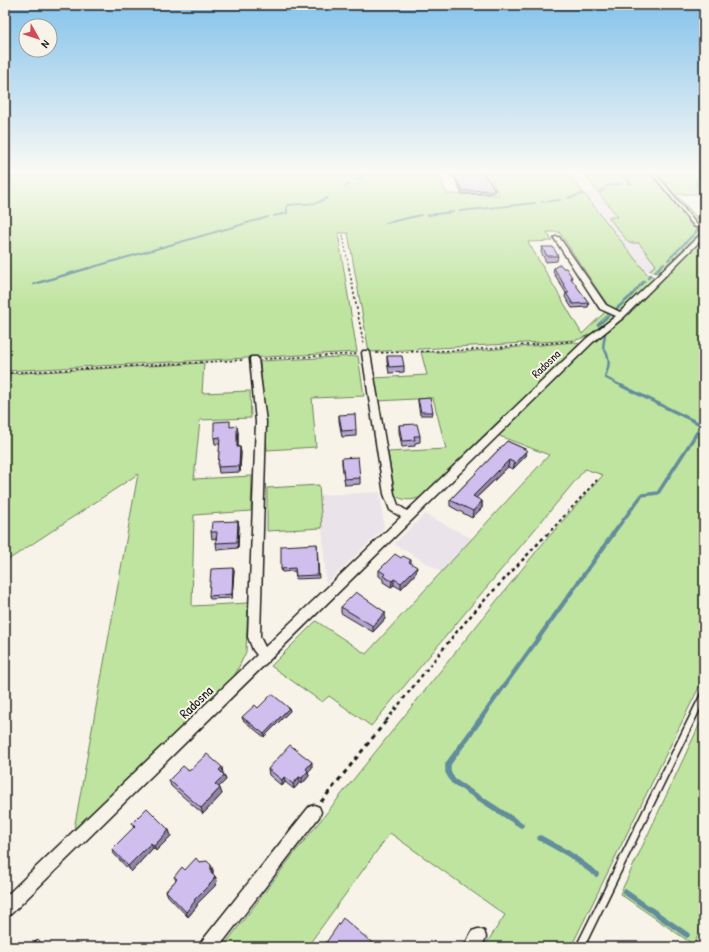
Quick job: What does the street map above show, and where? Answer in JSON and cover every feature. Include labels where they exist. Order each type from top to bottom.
[{"type":"street","name":"Radosna","points":[[5,908],[590,340],[621,315],[704,233]]},
{"type":"street","points":[[557,238],[603,307],[621,315]]},
{"type":"street","points":[[366,353],[389,494],[394,507],[408,516]]},
{"type":"street","points":[[254,359],[261,422],[254,637],[257,646],[265,655]]},
{"type":"street","points":[[208,947],[314,812]]},
{"type":"lane","points":[[689,217],[695,225],[704,229]]},
{"type":"lane","points":[[580,947],[704,694]]},
{"type":"path","points":[[343,235],[366,353]]},
{"type":"path","points":[[5,373],[366,353],[467,350],[590,340]]},
{"type":"path","points":[[314,812],[482,603],[524,560],[597,480]]},
{"type":"shaded area","points":[[603,217],[618,217],[657,265],[646,272]]},
{"type":"shaded area","points":[[380,492],[384,526],[381,531],[326,584],[320,495]]},
{"type":"shaded area","points":[[425,514],[473,539],[442,572],[394,544]]},
{"type":"green space","points":[[5,217],[603,217],[647,274],[654,277],[620,312],[608,309],[607,304],[559,232],[547,232],[552,241],[528,242],[582,334],[605,312],[614,318],[601,328],[576,340],[369,352],[348,233],[338,233],[357,352],[5,371]]},
{"type":"green space","points":[[608,217],[685,217],[694,228],[700,230],[701,232],[658,273],[649,270],[656,265],[639,243],[629,243]]},
{"type":"green space","points":[[691,217],[704,218],[704,228],[697,225]]},
{"type":"green space","points":[[704,238],[704,677],[571,947],[484,947],[505,915],[390,833],[307,947],[223,947],[296,851],[539,548],[603,475],[585,469],[371,726],[329,696],[322,702],[271,666],[316,621],[366,654],[549,455],[497,435],[599,336],[616,325]]},
{"type":"green space","points":[[575,342],[579,344],[572,352],[421,497],[407,500],[395,495],[388,452],[446,449],[433,398],[378,401],[375,378],[427,375],[421,352],[464,352]]},
{"type":"green space","points":[[358,356],[364,396],[312,398],[316,447],[267,450],[260,361]]},
{"type":"green space","points":[[204,363],[202,393],[250,391],[251,418],[200,420],[194,479],[252,476],[251,511],[194,515],[192,606],[248,603],[246,652],[234,677],[73,835],[138,474],[5,562],[5,374]]},
{"type":"green space","points":[[319,485],[322,528],[267,531],[267,488]]},
{"type":"green space","points":[[704,715],[704,919],[694,945],[620,894]]},
{"type":"building","points":[[542,247],[553,247],[558,256],[547,256]]},
{"type":"building","points":[[560,264],[563,268],[566,268],[572,277],[570,277],[589,303],[573,304],[566,293],[569,293],[554,268]]},
{"type":"building","points":[[387,356],[402,356],[404,366],[389,367]]},
{"type":"building","points":[[430,398],[433,412],[421,412],[418,399]]},
{"type":"building","points":[[355,414],[356,430],[342,431],[339,415]]},
{"type":"building","points":[[230,421],[230,427],[237,426],[237,447],[240,447],[239,466],[218,467],[220,437],[214,438],[214,422]]},
{"type":"building","points":[[417,424],[420,436],[414,436],[415,440],[402,441],[399,425]]},
{"type":"building","points":[[507,441],[527,450],[515,463],[509,460],[473,496],[482,501],[473,511],[450,500]]},
{"type":"building","points":[[358,457],[360,478],[344,479],[342,458]]},
{"type":"building","points":[[238,521],[237,542],[216,543],[217,532],[211,532],[212,522]]},
{"type":"building","points":[[317,544],[318,575],[296,576],[295,568],[281,569],[281,546]]},
{"type":"building","points":[[395,554],[401,558],[403,556],[411,560],[409,562],[417,567],[401,583],[394,579],[392,581],[383,576],[385,574],[379,570]]},
{"type":"building","points":[[233,568],[232,594],[209,596],[211,569]]},
{"type":"building","points":[[356,592],[385,612],[373,626],[341,607]]},
{"type":"building","points":[[272,694],[289,708],[264,734],[242,717],[255,705],[258,708]]},
{"type":"building","points":[[290,745],[312,762],[306,769],[308,771],[302,778],[299,777],[293,784],[284,777],[282,780],[268,769]]},
{"type":"building","points":[[207,754],[222,767],[219,770],[224,775],[215,784],[220,788],[201,808],[169,780],[183,766],[189,771]]},
{"type":"building","points":[[147,808],[169,830],[154,846],[151,843],[128,866],[112,849],[135,826],[132,823]]},
{"type":"building","points":[[196,858],[199,862],[207,861],[211,865],[211,872],[215,876],[213,881],[194,900],[195,901],[186,912],[166,891],[177,879],[174,877],[182,867],[185,870]]},
{"type":"building","points":[[343,918],[377,947],[323,947]]},
{"type":"building","points":[[38,939],[45,947],[30,947]]},
{"type":"waterway","points":[[86,269],[267,217]]},
{"type":"waterway","points":[[386,223],[410,217]]},
{"type":"waterway","points":[[668,260],[698,230],[700,231]]},
{"type":"waterway","points":[[655,272],[664,263]]},
{"type":"waterway","points":[[34,284],[89,268]]},
{"type":"waterway","points":[[615,310],[631,296],[644,281]]},
{"type":"waterway","points":[[598,325],[609,315]]},
{"type":"waterway","points":[[605,334],[603,348],[606,351],[609,362],[605,376],[606,378],[622,386]]},
{"type":"waterway","points":[[612,535],[642,495],[658,493],[702,425],[622,386]]},
{"type":"waterway","points":[[479,721],[613,534]]},
{"type":"waterway","points":[[480,720],[448,764],[448,772],[453,781],[521,825]]},
{"type":"waterway","points":[[540,838],[569,854],[596,874]]},
{"type":"waterway","points":[[625,892],[687,935]]}]
